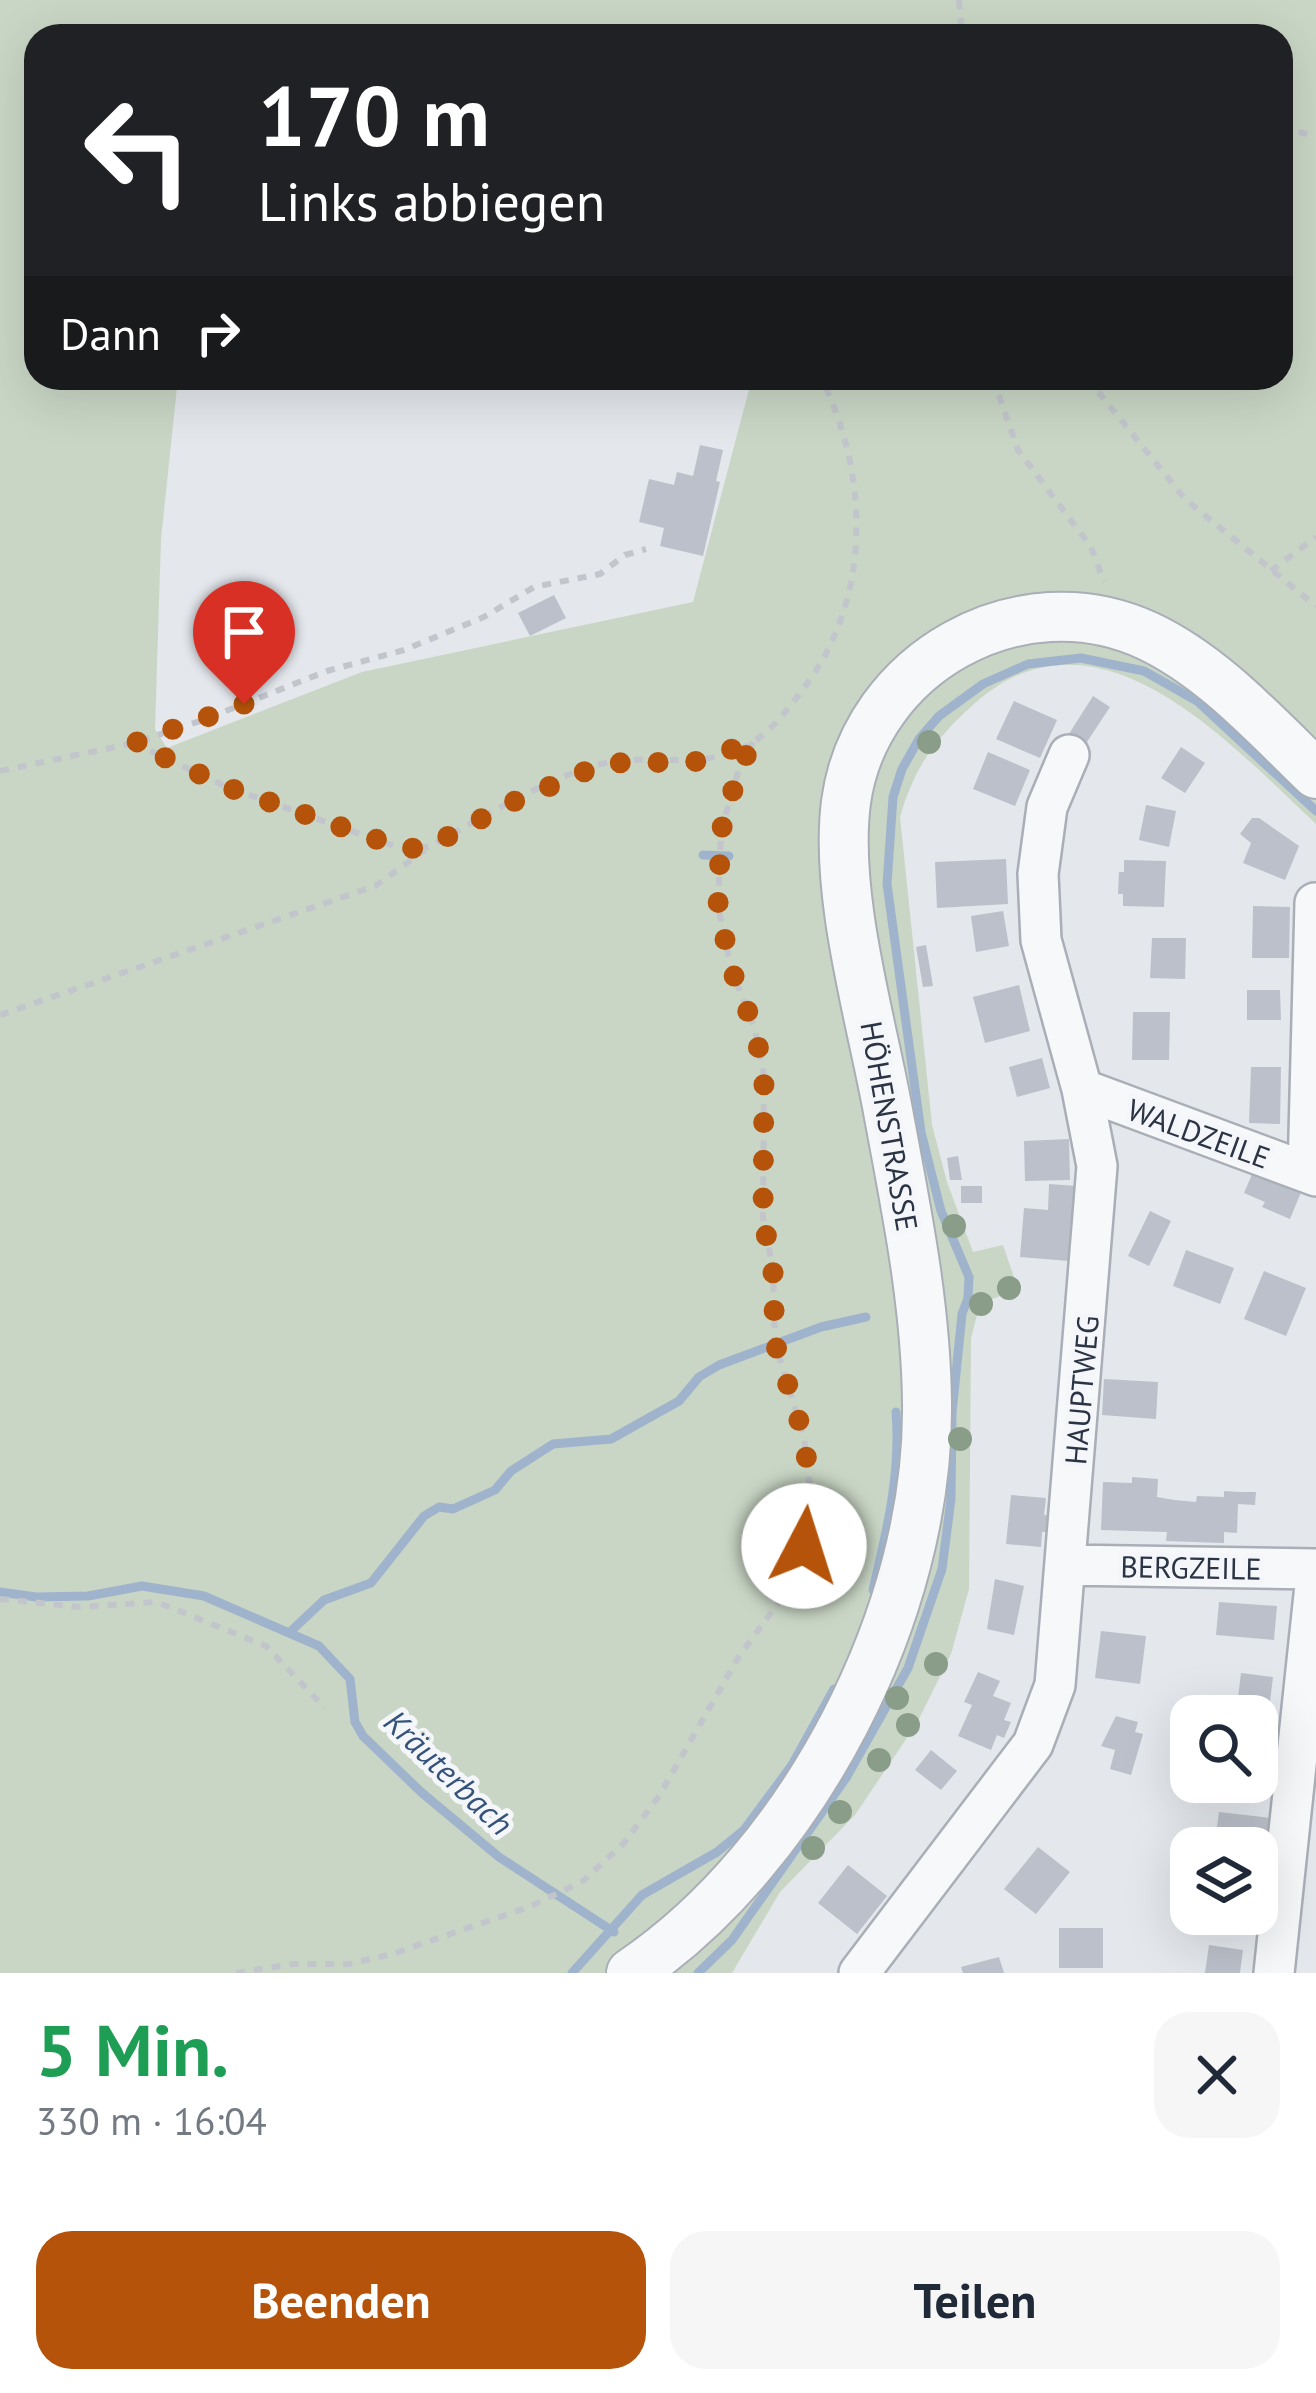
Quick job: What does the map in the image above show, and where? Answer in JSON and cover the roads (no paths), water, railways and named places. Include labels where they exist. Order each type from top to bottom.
[{"type":"street","name":"HÖHENSTRASSE","points":[[631,1973],[698,1918],[739,1876],[782,1823],[825,1757],[887,1630],[917,1512],[928,1406],[920,1288],[846,876],[844,824],[862,744],[890,699],[921,667],[956,642],[1029,620],[1079,617],[1145,634],[1186,658],[1316,774]]},
{"type":"street","name":"HAUPTWEG","points":[[859,1973],[1033,1744],[1055,1685],[1097,1166],[1082,1089],[1042,940],[1038,874],[1047,807],[1069,755]]},
{"type":"street","points":[[1312,1175],[1315,903]]},
{"type":"street","name":"WALDZEILE","points":[[1082,1089],[1312,1175]]},
{"type":"street","name":"BERGZEILE","points":[[1066,1565],[1316,1573]]},
{"type":"street","points":[[1274,1973],[1316,1573]]},
{"type":"waterway","points":[[698,1973],[732,1940],[846,1778],[908,1668],[942,1569],[951,1499],[952,1413],[969,1277],[941,1211],[921,1132],[887,884],[893,797],[902,769],[939,716],[983,684],[1028,664],[1081,658],[1144,671],[1197,701],[1316,811]]},
{"type":"waterway","points":[[703,855],[729,856]]},
{"type":"waterway","points":[[290,1632],[324,1600],[371,1583],[424,1516],[495,1490],[511,1471],[553,1444],[611,1439],[679,1401],[699,1377],[719,1365],[821,1327],[866,1317]]},
{"type":"waterway","points":[[873,1590],[895,1479],[896,1412]]},
{"type":"waterway","name":"Kräuterbach","points":[[0,1592],[88,1596],[142,1586],[204,1596],[319,1646],[350,1679],[355,1722],[363,1736],[499,1857],[614,1932]]},
{"type":"waterway","points":[[572,1973],[642,1895],[717,1852],[744,1830],[792,1765],[834,1689]]}]
